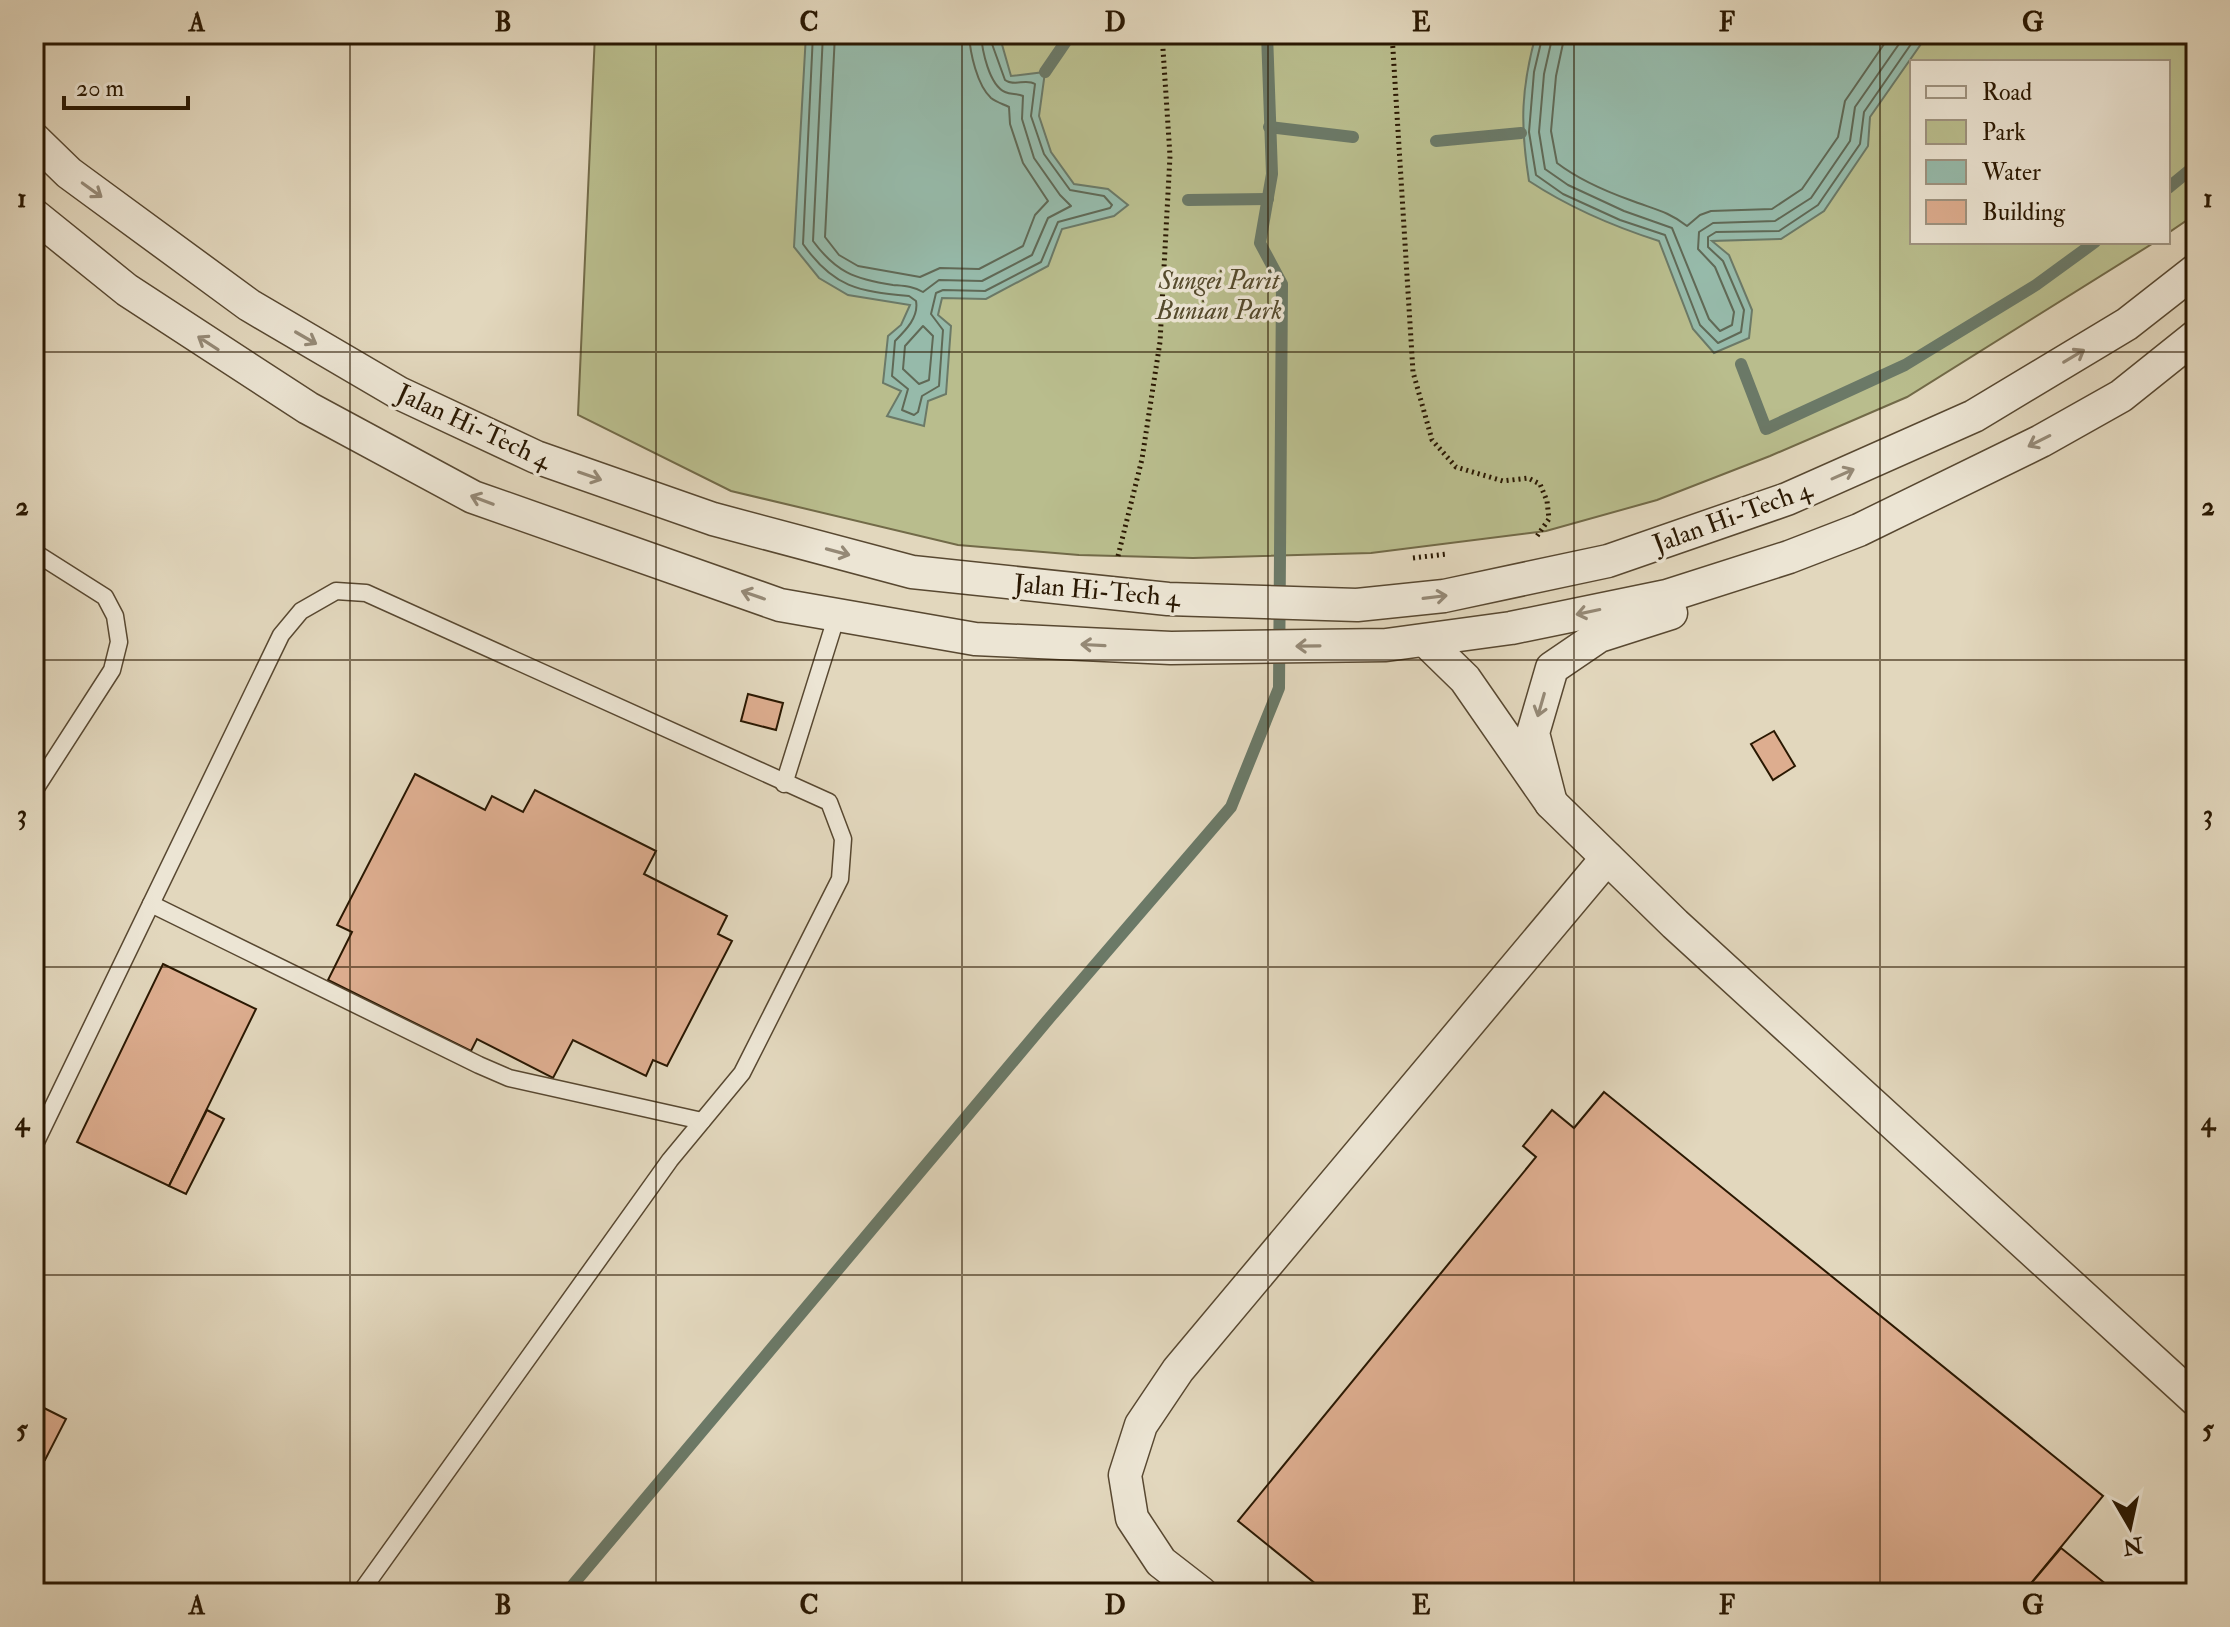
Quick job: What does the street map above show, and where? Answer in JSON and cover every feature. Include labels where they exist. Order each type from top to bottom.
[{"type":"street","name":"Jalan Hi-Tech 4","points":[[34,139],[69,173],[249,305],[399,393],[536,457],[713,519],[912,572],[1168,599],[1357,605],[1444,596],[1608,561],[1787,499],[1974,416],[2127,324],[2196,270]]},
{"type":"street","name":"Jalan Hi-Tech 4","points":[[34,215],[127,290],[308,408],[473,497],[780,605],[975,639],[1171,648],[1386,645],[1511,628],[1667,596],[1789,557],[1859,530],[2041,441],[2121,396],[2196,336]]},
{"type":"street","points":[[1551,803],[1533,733],[1552,668],[1599,636],[1675,612],[1789,557]]},
{"type":"street","points":[[1426,641],[1465,679],[1551,803],[1675,924],[2196,1400]]},
{"type":"street","points":[[1201,1593],[1161,1562],[1132,1518],[1125,1475],[1141,1425],[1178,1370],[1607,858]]},
{"type":"lane","points":[[34,552],[105,597],[115,616],[119,642],[112,670],[34,791]]},
{"type":"lane","points":[[34,1146],[281,635],[301,611],[336,591],[366,593],[829,802],[843,839],[840,879],[742,1073],[670,1160],[360,1593]]},
{"type":"lane","points":[[784,784],[837,615]]},
{"type":"lane","points":[[151,904],[509,1078],[702,1121]]},
{"type":"path","points":[[1117,566],[1122,534],[1142,459],[1160,342],[1170,156],[1162,34]]},
{"type":"path","points":[[1392,34],[1413,372],[1423,411],[1432,440],[1456,467],[1503,481],[1528,478],[1540,484],[1547,501],[1549,519],[1534,541]]},
{"type":"path","points":[[1408,559],[1456,553]]},
{"type":"green space","name":"Sungei Parit Bunian Park","points":[[595,34],[2196,34],[2196,214],[2170,232],[2170,60],[1910,60],[1910,244],[2152,244],[1907,397],[1657,500],[1546,531],[1371,553],[1193,558],[1079,555],[958,545],[731,491],[578,415]]},
{"type":"water","points":[[806,34],[999,34],[1011,76],[1045,72],[1039,116],[1051,152],[1074,184],[1108,189],[1128,205],[1114,216],[1062,229],[1048,266],[986,299],[942,298],[938,315],[951,326],[946,394],[928,401],[924,426],[887,416],[901,391],[883,383],[888,336],[901,325],[910,305],[848,295],[819,278],[794,247]]},
{"type":"water","points":[[1536,34],[1928,34],[1870,117],[1868,146],[1824,211],[1781,239],[1712,241],[1729,255],[1752,310],[1749,338],[1714,353],[1693,329],[1659,241],[1592,216],[1529,181],[1524,107],[1527,72]]},
{"type":"building","points":[[748,694],[783,703],[776,730],[741,721]]},
{"type":"building","points":[[1774,731],[1795,766],[1773,780],[1751,744]]},
{"type":"building","points":[[415,774],[485,810],[492,796],[523,812],[535,790],[656,851],[644,874],[727,916],[718,934],[732,941],[667,1066],[653,1060],[646,1076],[573,1040],[553,1078],[477,1039],[471,1051],[328,980],[352,932],[337,925]]},
{"type":"building","points":[[163,964],[256,1009],[169,1186],[77,1142]]},
{"type":"building","points":[[1604,1092],[2103,1496],[2023,1593],[1327,1593],[1238,1521],[1536,1157],[1523,1146],[1552,1110],[1574,1128]]},
{"type":"building","points":[[207,1110],[224,1119],[186,1194],[169,1186]]},
{"type":"building","points":[[34,1403],[66,1419],[45,1460],[34,1454]]},
{"type":"building","points":[[2061,1548],[2117,1593],[2023,1593]]},
{"type":"waterway","points":[[1045,72],[1071,34]]},
{"type":"waterway","points":[[566,1593],[1231,807],[1279,688],[1282,284],[1260,243],[1272,174],[1267,34]]},
{"type":"waterway","points":[[1269,127],[1353,137]]},
{"type":"waterway","points":[[1436,141],[1521,133]]},
{"type":"waterway","points":[[2170,186],[2196,165]]},
{"type":"waterway","points":[[1188,200],[1268,199]]},
{"type":"waterway","points":[[1741,364],[1766,429],[1905,365],[2036,285],[2092,244]]}]
